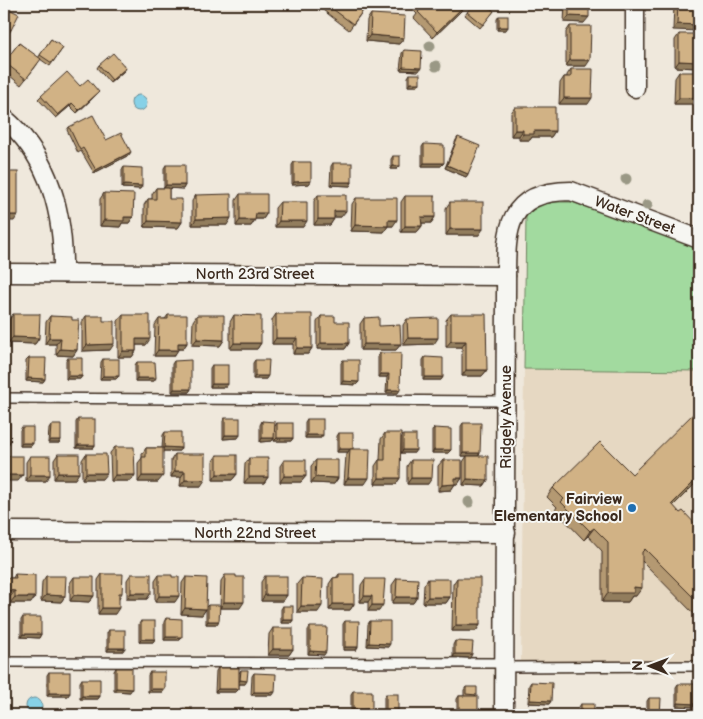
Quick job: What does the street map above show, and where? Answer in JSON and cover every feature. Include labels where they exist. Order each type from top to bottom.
[{"type":"street","points":[[635,4],[635,88]]},
{"type":"street","points":[[4,118],[28,145],[43,167],[54,194],[61,221],[63,273]]},
{"type":"street","name":"Ridgely Avenue","points":[[504,715],[507,237],[512,218],[525,203],[539,195],[554,191],[571,191]]},
{"type":"street","name":"Water Street","points":[[571,191],[699,239]]},
{"type":"street","name":"North 23rd Street","points":[[4,273],[506,276]]},
{"type":"street","name":"North 22nd Street","points":[[4,531],[506,533]]},
{"type":"lane","points":[[4,398],[505,401]]},
{"type":"lane","points":[[4,662],[699,666]]},
{"type":"shaded area","points":[[524,369],[699,371],[699,661],[521,662]]},
{"type":"green space","points":[[572,202],[699,247],[699,371],[524,369],[526,215],[539,205]]},
{"type":"water","points":[[136,95],[142,95],[147,100],[145,109],[136,111],[131,106],[131,100]]},
{"type":"water","points":[[31,698],[37,698],[42,703],[40,712],[31,714],[26,709],[26,703]]},
{"type":"building","points":[[326,4],[368,4],[353,24]]},
{"type":"building","points":[[420,4],[465,5],[437,32],[418,12],[422,8]]},
{"type":"building","points":[[474,4],[485,4],[494,11],[483,25],[467,12]]},
{"type":"building","points":[[569,4],[589,4],[589,17],[569,16]]},
{"type":"building","points":[[678,4],[699,4],[699,25],[677,24]]},
{"type":"building","points":[[5,7],[19,14],[11,30],[4,27]]},
{"type":"building","points":[[371,14],[405,16],[404,38],[370,35]]},
{"type":"building","points":[[499,16],[508,16],[508,27],[499,27]]},
{"type":"building","points":[[570,26],[591,26],[590,60],[570,60]]},
{"type":"building","points":[[679,34],[699,34],[699,62],[679,61]]},
{"type":"building","points":[[51,39],[63,48],[52,63],[40,55]]},
{"type":"building","points":[[19,43],[41,59],[26,79],[4,62]]},
{"type":"building","points":[[404,50],[422,51],[421,68],[403,67]]},
{"type":"building","points":[[113,53],[126,68],[112,80],[99,65]]},
{"type":"building","points":[[571,69],[593,69],[592,98],[564,98],[564,77],[571,77]]},
{"type":"building","points":[[67,72],[80,86],[88,79],[99,92],[79,110],[72,103],[58,115],[41,96]]},
{"type":"building","points":[[679,72],[699,72],[699,98],[679,98]]},
{"type":"building","points":[[410,74],[420,74],[420,83],[410,83]]},
{"type":"building","points":[[515,107],[555,107],[555,131],[534,131],[534,134],[523,134],[523,130],[515,130]]},
{"type":"building","points":[[93,115],[106,140],[121,133],[131,152],[96,170],[83,148],[80,150],[69,127]]},
{"type":"building","points":[[458,137],[480,146],[468,174],[447,165]]},
{"type":"building","points":[[424,144],[444,145],[444,163],[424,163]]},
{"type":"building","points":[[393,156],[400,156],[400,166],[393,166]]},
{"type":"building","points":[[294,162],[311,162],[311,181],[294,182]]},
{"type":"building","points":[[333,163],[352,163],[352,182],[333,182]]},
{"type":"building","points":[[166,165],[185,165],[185,185],[166,185]]},
{"type":"building","points":[[124,167],[142,168],[142,186],[124,185]]},
{"type":"building","points":[[4,172],[18,172],[18,215],[4,215]]},
{"type":"building","points":[[156,188],[169,188],[169,199],[182,199],[182,222],[148,221],[148,199],[156,199]]},
{"type":"building","points":[[104,193],[134,194],[133,217],[124,217],[124,221],[104,220]]},
{"type":"building","points":[[231,194],[231,218],[196,219],[196,195]]},
{"type":"building","points":[[240,194],[267,194],[267,213],[256,213],[255,220],[240,220]]},
{"type":"building","points":[[318,195],[346,195],[346,211],[334,211],[334,219],[318,219]]},
{"type":"building","points":[[405,196],[435,196],[435,217],[421,217],[422,226],[405,226]]},
{"type":"building","points":[[356,198],[397,198],[397,220],[388,220],[388,226],[355,225]]},
{"type":"building","points":[[280,202],[307,202],[307,221],[279,221]]},
{"type":"building","points":[[450,202],[483,202],[483,229],[450,229]]},
{"type":"building","points":[[13,314],[40,314],[39,338],[13,337]]},
{"type":"building","points":[[276,314],[312,314],[312,348],[297,348],[297,338],[276,338]]},
{"type":"building","points":[[451,314],[486,314],[487,370],[466,370],[466,341],[451,341]]},
{"type":"building","points":[[123,315],[150,315],[150,339],[136,339],[136,351],[123,351]]},
{"type":"building","points":[[168,315],[187,315],[187,343],[178,343],[178,350],[158,350],[159,319],[168,319]]},
{"type":"building","points":[[197,315],[224,315],[224,340],[197,339]]},
{"type":"building","points":[[234,315],[261,316],[261,343],[234,343]]},
{"type":"building","points":[[50,316],[72,317],[72,320],[79,320],[77,350],[60,349],[61,338],[49,338]]},
{"type":"building","points":[[86,316],[103,316],[103,321],[114,321],[114,344],[87,345]]},
{"type":"building","points":[[321,316],[335,316],[335,322],[349,322],[349,343],[321,343]]},
{"type":"building","points":[[379,317],[379,326],[400,325],[401,344],[364,344],[364,318]]},
{"type":"building","points":[[438,318],[438,338],[408,338],[407,319]]},
{"type":"building","points":[[380,353],[401,353],[400,390],[388,390],[389,374],[380,374]]},
{"type":"building","points":[[425,357],[443,358],[443,377],[425,377]]},
{"type":"building","points":[[29,358],[46,358],[45,379],[28,378]]},
{"type":"building","points":[[68,358],[82,358],[82,376],[68,376]]},
{"type":"building","points":[[103,359],[119,359],[119,376],[103,376]]},
{"type":"building","points":[[191,360],[191,389],[174,389],[174,361]]},
{"type":"building","points":[[255,360],[269,360],[268,376],[255,376]]},
{"type":"building","points":[[343,360],[359,360],[359,382],[343,381]]},
{"type":"building","points":[[137,362],[155,362],[156,378],[137,378]]},
{"type":"building","points":[[212,365],[228,365],[228,384],[212,384]]},
{"type":"building","points":[[4,368],[8,368],[8,386],[4,386]]},
{"type":"building","points":[[699,408],[699,477],[672,504],[680,513],[683,511],[699,528],[699,603],[645,549],[642,552],[642,588],[634,587],[634,593],[608,593],[608,542],[594,528],[590,531],[561,502],[564,499],[553,488],[600,442],[632,474]]},
{"type":"building","points":[[225,418],[240,418],[240,435],[225,435]]},
{"type":"building","points":[[78,419],[95,419],[95,445],[78,445]]},
{"type":"building","points":[[307,419],[323,419],[323,435],[307,435]]},
{"type":"building","points":[[262,421],[275,422],[274,438],[262,438]]},
{"type":"building","points":[[4,422],[10,423],[10,442],[4,441]]},
{"type":"building","points":[[277,423],[293,423],[293,438],[277,438]]},
{"type":"building","points":[[463,423],[481,423],[480,453],[463,453]]},
{"type":"building","points":[[51,425],[61,425],[61,440],[50,440]]},
{"type":"building","points":[[22,427],[33,427],[33,443],[22,443]]},
{"type":"building","points":[[434,428],[451,429],[451,450],[434,450]]},
{"type":"building","points":[[165,432],[181,432],[181,448],[164,447]]},
{"type":"building","points":[[339,433],[353,433],[353,449],[339,449]]},
{"type":"building","points":[[385,433],[401,433],[400,478],[379,478],[379,460],[385,460]]},
{"type":"building","points":[[403,435],[416,435],[416,450],[403,450]]},
{"type":"building","points":[[115,447],[134,447],[135,475],[115,475]]},
{"type":"building","points":[[146,448],[163,448],[163,476],[142,476],[142,457],[146,457]]},
{"type":"building","points":[[350,449],[370,449],[369,478],[348,478]]},
{"type":"building","points":[[58,454],[79,454],[79,473],[58,473]]},
{"type":"building","points":[[86,454],[106,454],[107,473],[86,473]]},
{"type":"building","points":[[175,454],[205,454],[205,480],[185,480],[185,471],[175,471]]},
{"type":"building","points":[[217,455],[237,455],[237,474],[217,474]]},
{"type":"building","points":[[4,456],[23,456],[23,475],[4,475]]},
{"type":"building","points":[[30,456],[50,456],[50,475],[30,475]]},
{"type":"building","points":[[467,456],[488,456],[488,480],[467,479]]},
{"type":"building","points":[[249,458],[268,458],[268,477],[249,477]]},
{"type":"building","points":[[284,460],[306,460],[306,476],[284,476]]},
{"type":"building","points":[[316,460],[338,460],[338,478],[315,477]]},
{"type":"building","points":[[411,460],[433,460],[432,478],[411,478]]},
{"type":"building","points":[[443,460],[462,460],[462,478],[455,478],[455,484],[442,485]]},
{"type":"building","points":[[15,574],[35,575],[35,597],[15,597],[15,591],[6,590],[6,578],[16,578]]},
{"type":"building","points":[[102,574],[123,574],[122,593],[119,593],[119,608],[102,608]]},
{"type":"building","points":[[131,574],[151,574],[151,593],[131,593]]},
{"type":"building","points":[[339,574],[354,574],[354,604],[333,604],[333,578],[339,577]]},
{"type":"building","points":[[159,575],[179,577],[179,596],[159,596]]},
{"type":"building","points":[[225,575],[244,577],[244,602],[224,602]]},
{"type":"building","points":[[46,576],[66,576],[65,596],[46,595]]},
{"type":"building","points":[[265,576],[287,576],[287,595],[265,595]]},
{"type":"building","points":[[74,577],[94,577],[94,596],[74,595]]},
{"type":"building","points":[[186,577],[207,578],[206,609],[185,608]]},
{"type":"building","points":[[302,578],[323,579],[322,606],[301,606]]},
{"type":"building","points":[[397,578],[418,579],[417,597],[396,597]]},
{"type":"building","points":[[457,578],[480,578],[480,625],[456,625]]},
{"type":"building","points":[[365,579],[385,579],[383,605],[372,605],[372,596],[364,596]]},
{"type":"building","points":[[428,579],[450,579],[450,597],[428,597]]},
{"type":"building","points":[[208,605],[220,605],[219,621],[208,621]]},
{"type":"building","points":[[283,606],[293,606],[293,620],[283,620]]},
{"type":"building","points":[[23,617],[41,617],[41,634],[23,634]]},
{"type":"building","points":[[166,618],[182,619],[182,637],[166,637]]},
{"type":"building","points":[[141,621],[155,621],[155,639],[141,639]]},
{"type":"building","points":[[345,621],[359,621],[358,647],[345,647]]},
{"type":"building","points":[[370,621],[390,621],[390,644],[369,643]]},
{"type":"building","points":[[310,627],[327,627],[326,652],[310,651]]},
{"type":"building","points":[[273,628],[293,628],[293,649],[273,649]]},
{"type":"building","points":[[109,630],[125,630],[125,648],[109,648]]},
{"type":"building","points":[[455,641],[473,642],[472,654],[455,654]]},
{"type":"building","points":[[116,668],[132,668],[132,689],[116,688]]},
{"type":"building","points":[[218,668],[239,668],[239,689],[218,689]]},
{"type":"building","points":[[241,670],[248,670],[247,681],[240,680]]},
{"type":"building","points":[[49,672],[70,672],[70,693],[49,693]]},
{"type":"building","points":[[150,672],[165,672],[165,689],[150,689]]},
{"type":"building","points":[[254,673],[276,674],[275,692],[254,692]]},
{"type":"building","points":[[82,679],[100,679],[100,696],[82,696]]},
{"type":"building","points":[[531,682],[552,683],[551,701],[530,700]]},
{"type":"building","points":[[678,684],[695,684],[695,704],[678,703]]},
{"type":"building","points":[[466,687],[477,687],[477,695],[466,694]]},
{"type":"building","points":[[353,691],[372,691],[372,709],[353,710]]},
{"type":"building","points":[[386,694],[398,694],[398,711],[386,711]]},
{"type":"building","points":[[459,696],[478,696],[478,714],[459,714]]},
{"type":"building","points":[[649,698],[661,698],[660,715],[649,715]]},
{"type":"building","points":[[581,704],[594,704],[594,715],[581,715]]},
{"type":"building","points":[[183,708],[192,708],[192,715],[183,715]]},
{"type":"place","name":"Fairview Elementary School","points":[[632,508]]}]
